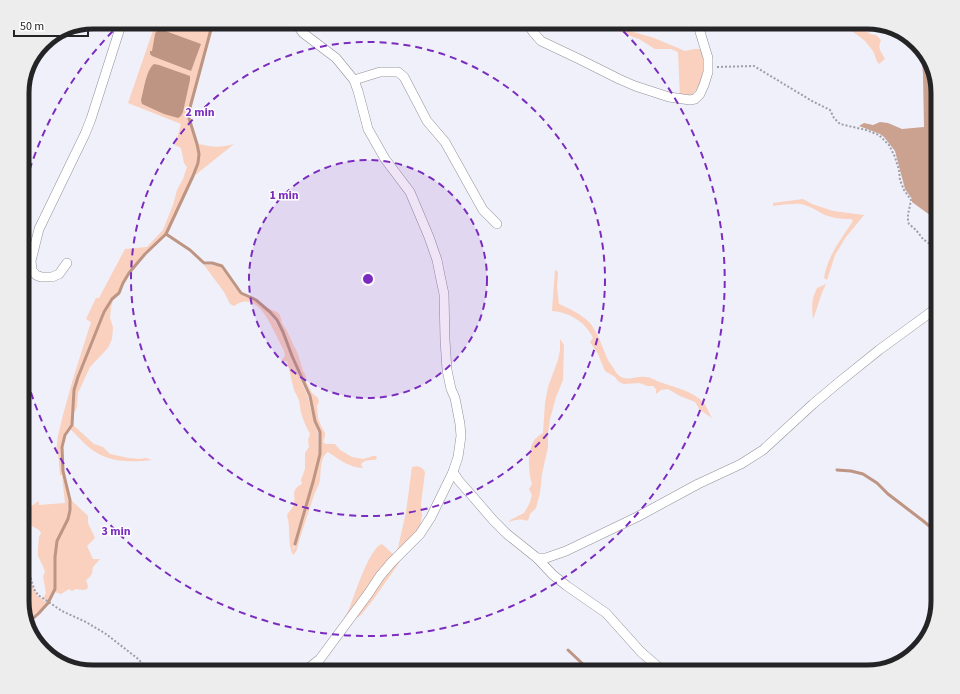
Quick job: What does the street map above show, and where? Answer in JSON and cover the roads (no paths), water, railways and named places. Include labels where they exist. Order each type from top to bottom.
[{"type":"street","points":[[67,263],[59,274],[52,277],[41,277],[36,275],[32,270],[32,252],[39,229],[85,134],[120,29]]},
{"type":"street","points":[[301,29],[336,58],[354,80],[368,129],[385,159],[410,192],[429,237],[437,260],[444,294],[445,340],[448,370],[455,398],[461,436],[460,448],[453,472],[431,517],[420,534],[383,572],[320,659],[312,665]]},
{"type":"street","points":[[531,29],[541,41],[619,80],[669,97],[690,100],[695,99],[700,94],[708,72],[708,58],[699,29]]},
{"type":"street","points":[[354,80],[380,72],[398,72],[404,77],[427,121],[445,142],[483,210],[497,224]]},
{"type":"street","points":[[537,558],[546,558],[566,551],[636,517],[698,484],[742,464],[763,450],[838,382],[878,350],[931,312]]},
{"type":"street","points":[[453,472],[459,481],[507,534],[537,558],[553,575],[606,613],[641,652],[656,665]]},
{"type":"waterway","points":[[32,620],[48,603],[55,589],[55,557],[57,541],[68,519],[70,510],[70,500],[63,471],[62,447],[65,435],[72,425],[74,390],[78,377],[104,312],[112,299],[119,293],[129,273],[145,254],[166,234],[198,163],[199,154],[197,144],[188,115],[211,29]]},
{"type":"waterway","points":[[166,234],[190,250],[204,263],[212,263],[222,266],[241,293],[256,300],[270,312],[277,320],[283,332],[310,396],[315,421],[320,432],[320,454],[295,544]]},
{"type":"waterway","points":[[837,470],[863,474],[877,483],[888,494],[931,527]]},
{"type":"waterway","points":[[568,650],[584,665]]}]
